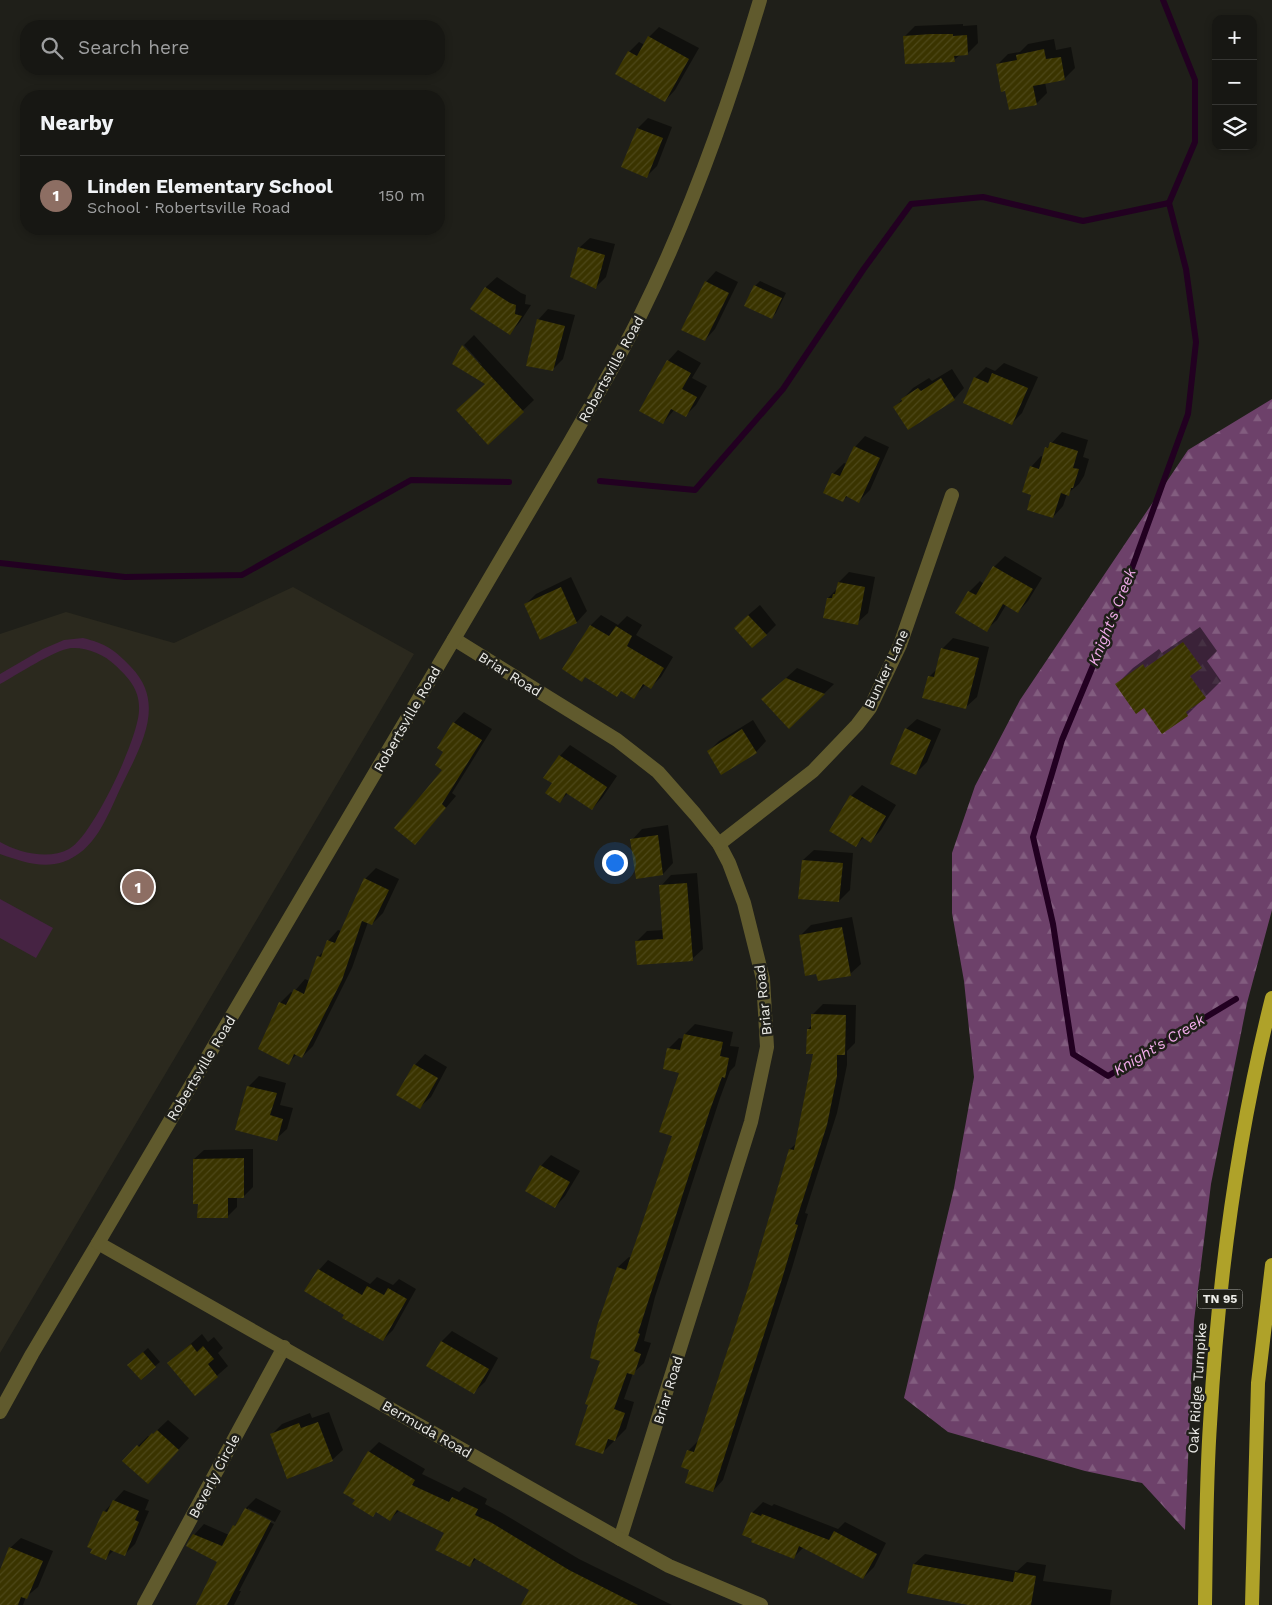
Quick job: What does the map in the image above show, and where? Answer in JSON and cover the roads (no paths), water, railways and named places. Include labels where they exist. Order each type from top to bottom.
[{"type":"highway","name":"Oak Ridge Turnpike","points":[[1205,1605],[1210,1424],[1220,1294],[1240,1149],[1256,1062],[1272,998]]},
{"type":"highway","points":[[1252,1605],[1258,1383],[1272,1265]]},
{"type":"street","name":"Robertsville Road","points":[[0,1412],[32,1354],[570,442],[640,315],[666,260],[713,147],[736,81],[760,0]]},
{"type":"street","name":"Bunker Lane","points":[[719,844],[813,771],[857,725],[870,708],[900,645],[952,495]]},
{"type":"street","name":"Briar Road","points":[[454,639],[610,736],[658,772],[719,844],[729,863],[744,903],[763,979],[767,1047],[751,1122],[620,1539]]},
{"type":"street","name":"Bermuda Road","points":[[98,1243],[669,1566],[761,1605]]},
{"type":"street","name":"Beverly Circle","points":[[144,1605],[284,1348]]},
{"type":"waterway","name":"Knight's Creek","points":[[1163,0],[1195,80],[1195,142],[1169,203],[1186,269],[1196,342],[1188,414],[1120,601],[1062,740],[1033,837],[1053,924],[1073,1054],[1108,1076],[1236,999]]},
{"type":"waterway","points":[[600,481],[695,490],[783,389],[863,270],[911,204],[983,197],[1083,221],[1169,203]]},
{"type":"waterway","points":[[0,563],[125,577],[242,575],[411,480],[509,482]]},
{"type":"place","name":"Linden Elementary School","points":[[138,887]]}]
